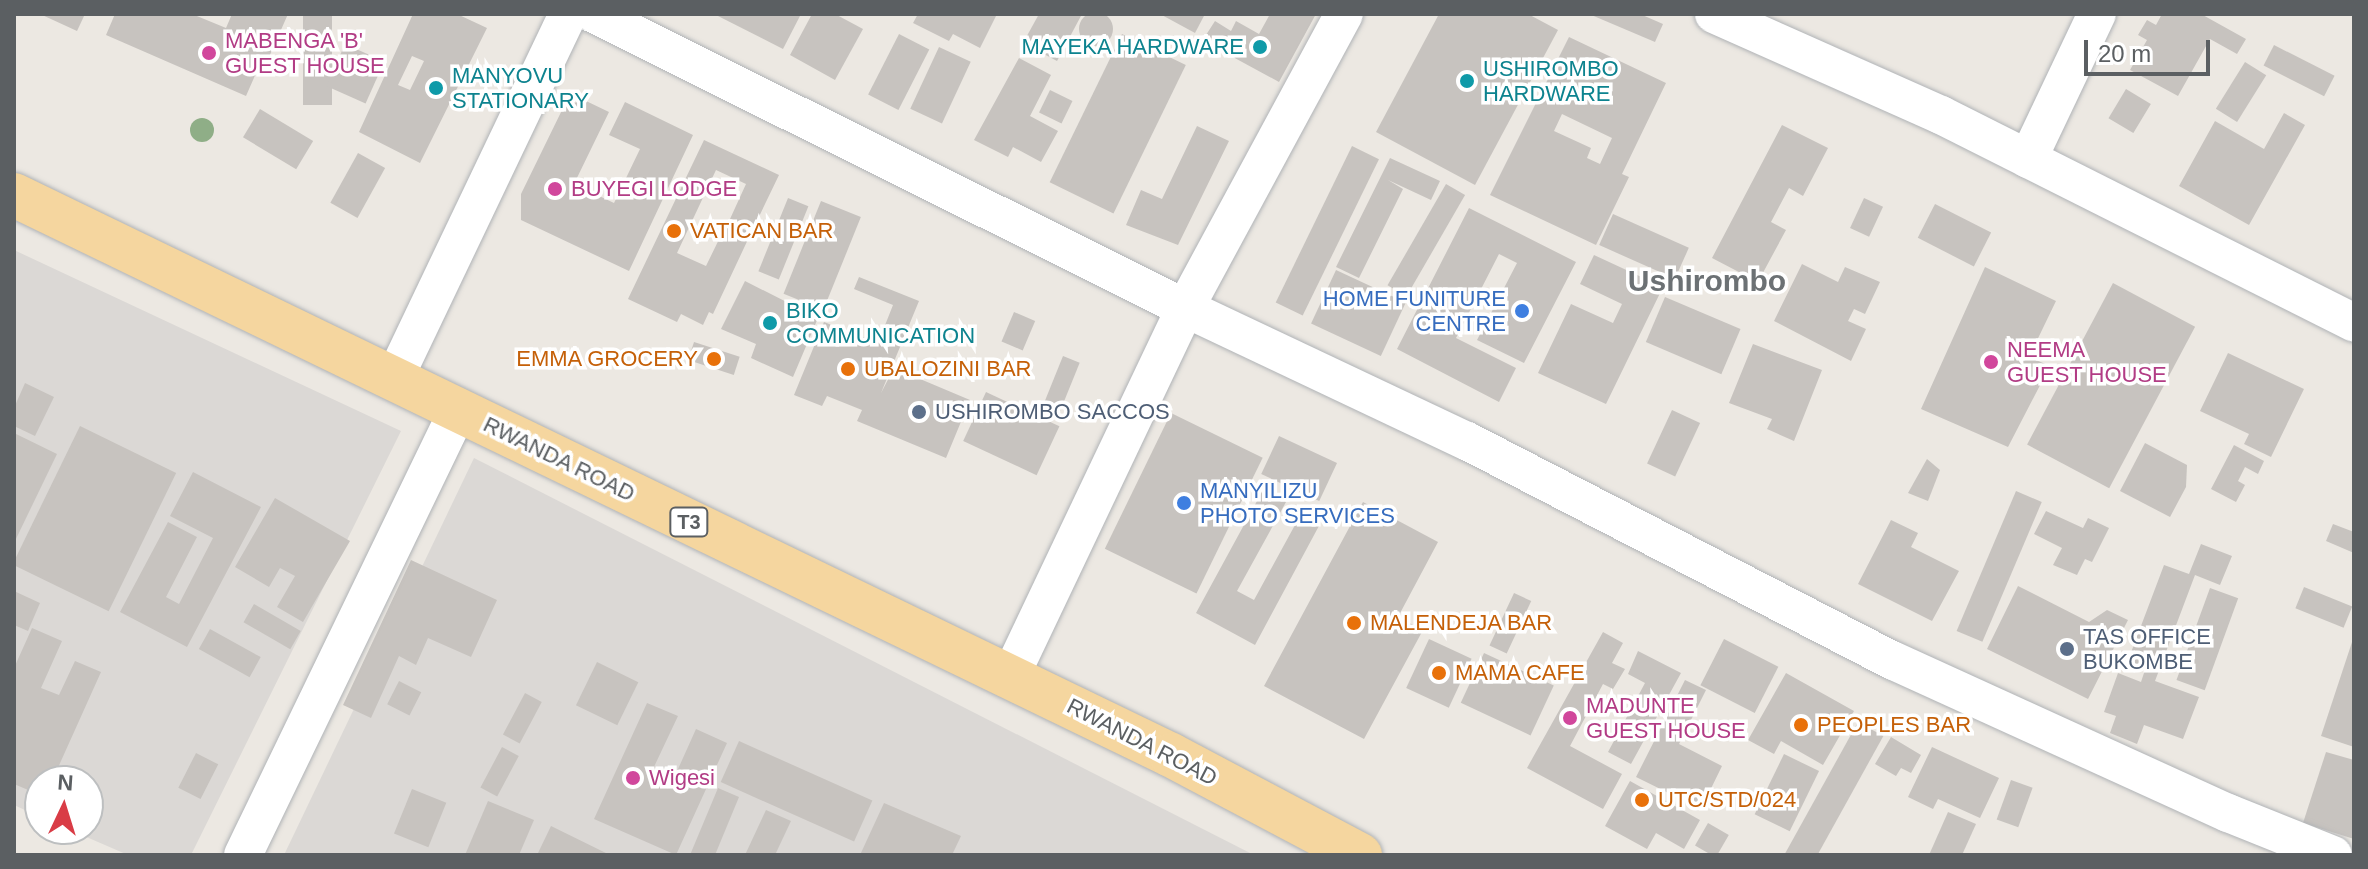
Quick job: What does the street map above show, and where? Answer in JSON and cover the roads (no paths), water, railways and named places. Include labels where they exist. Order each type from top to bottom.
[{"type":"highway","name":"RWANDA ROAD","points":[[14,195],[1010,677],[1360,855]]},
{"type":"street","points":[[394,379],[568,14]]},
{"type":"street","points":[[594,14],[1185,308],[1467,441],[1894,661],[2228,813],[2333,855]]},
{"type":"street","points":[[1010,677],[1185,308],[1344,14]]},
{"type":"street","points":[[1714,14],[2028,159],[2354,323]]},
{"type":"street","points":[[2028,159],[2097,14]]},
{"type":"street","points":[[243,855],[458,410]]},
{"type":"place","name":"MAYEKA HARDWARE","points":[[1260,47]]},
{"type":"place","name":"MABENGA 'B' GUEST HOUSE","points":[[209,53]]},
{"type":"place","name":"USHIROMBO HARDWARE","points":[[1467,81]]},
{"type":"place","name":"MANYOVU STATIONARY","points":[[436,88]]},
{"type":"place","name":"BUYEGI LODGE","points":[[555,189]]},
{"type":"place","name":"VATICAN BAR","points":[[674,231]]},
{"type":"place","name":"HOME FUNITURE CENTRE","points":[[1522,311]]},
{"type":"place","name":"BIKO COMMUNICATION","points":[[770,323]]},
{"type":"place","name":"EMMA GROCERY","points":[[714,359]]},
{"type":"place","name":"NEEMA GUEST HOUSE","points":[[1991,362]]},
{"type":"place","name":"UBALOZINI BAR","points":[[848,369]]},
{"type":"place","name":"USHIROMBO SACCOS","points":[[919,412]]},
{"type":"place","name":"MANYILIZU PHOTO SERVICES","points":[[1184,503]]},
{"type":"place","name":"MALENDEJA BAR","points":[[1354,623]]},
{"type":"place","name":"TAS OFFICE BUKOMBE","points":[[2067,649]]},
{"type":"place","name":"MAMA CAFE","points":[[1439,673]]},
{"type":"place","name":"MADUNTE GUEST HOUSE","points":[[1570,718]]},
{"type":"place","name":"PEOPLES BAR","points":[[1801,725]]},
{"type":"place","name":"Wigesi","points":[[633,778]]},
{"type":"place","name":"UTC/STD/024","points":[[1642,800]]},
{"type":"district","name":"Ushirombo","points":[[1707,281]]}]
